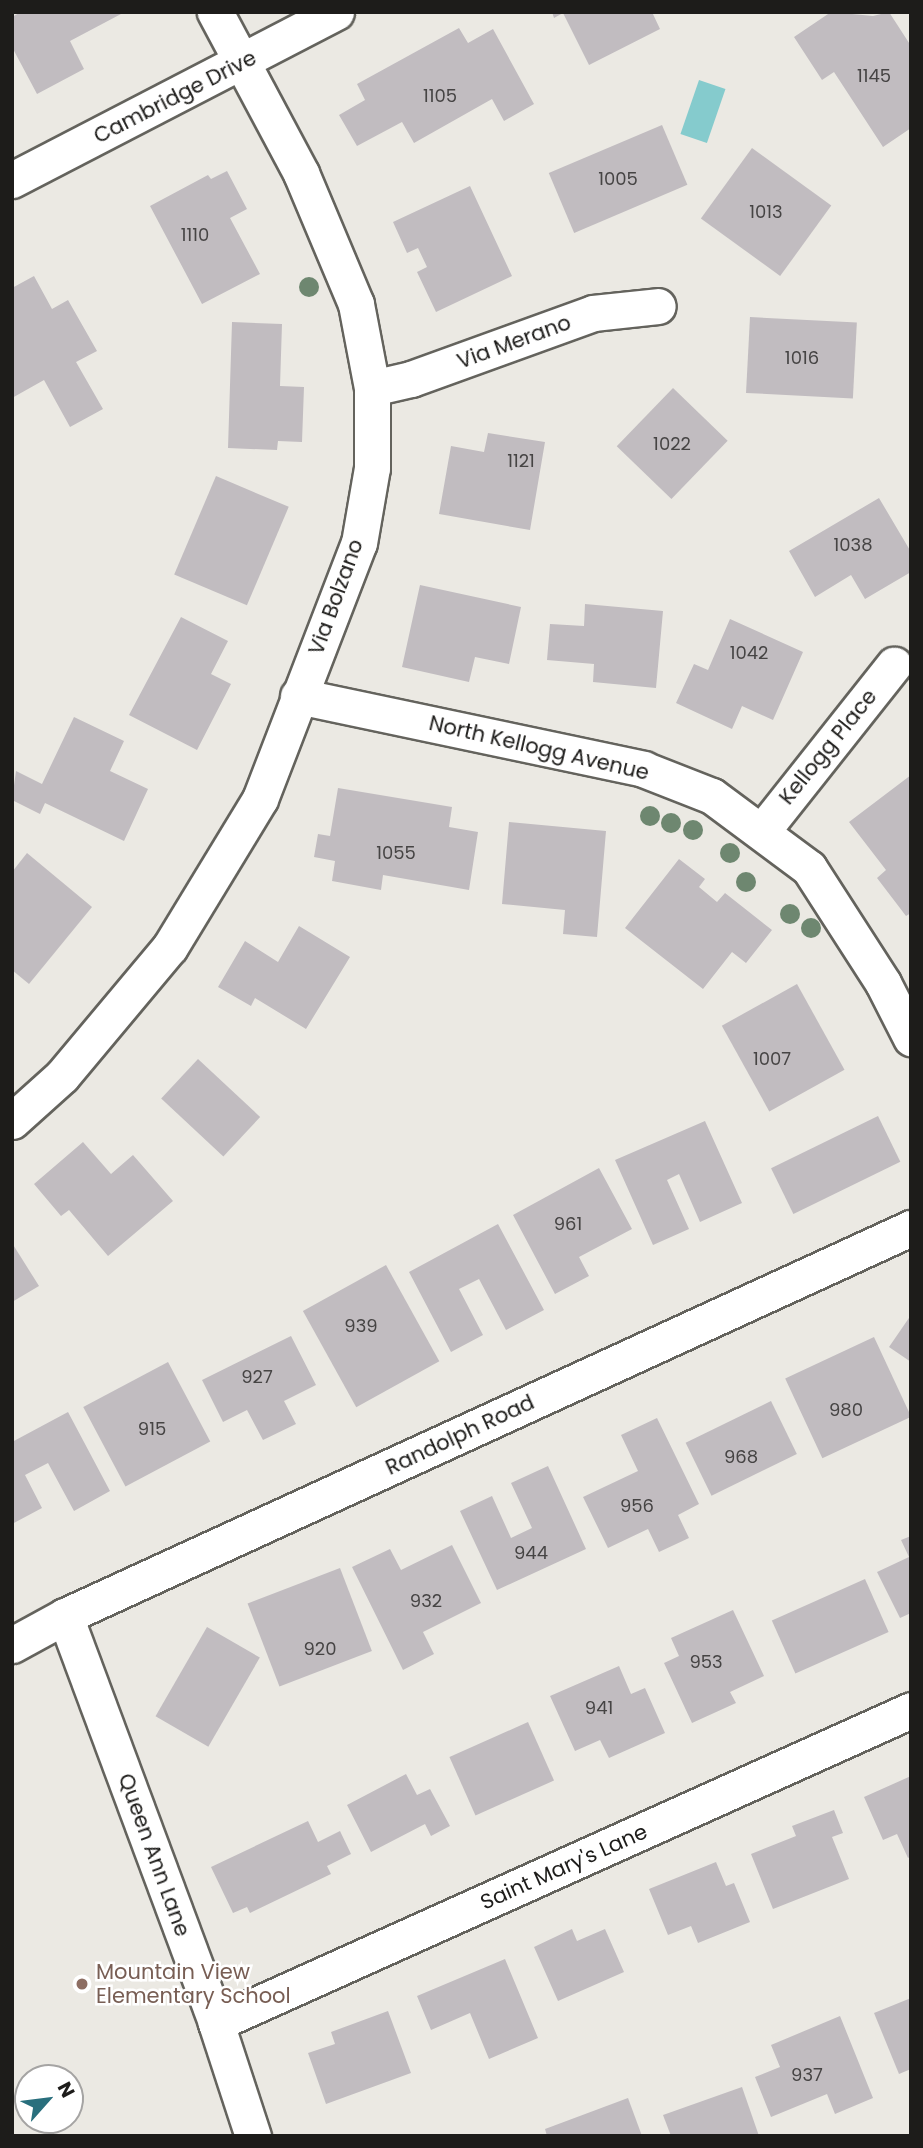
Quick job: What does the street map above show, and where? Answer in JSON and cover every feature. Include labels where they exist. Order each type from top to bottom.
[{"type":"street","name":"Via Bolzano","points":[[12,1121],[62,1076],[170,947],[260,799],[359,543],[372,468],[372,388],[356,303],[301,173],[215,12]]},
{"type":"street","name":"Cambridge Drive","points":[[12,180],[336,12]]},
{"type":"street","name":"Via Merano","points":[[372,388],[411,379],[593,313],[658,306]]},
{"type":"street","name":"Kellogg Place","points":[[763,830],[894,664]]},
{"type":"street","name":"North Kellogg Avenue","points":[[298,695],[643,769],[712,796],[763,830],[809,868],[833,900],[911,1038]]},
{"type":"street","name":"Randolph Road","points":[[12,1645],[65,1616],[911,1228]]},
{"type":"street","name":"Queen Ann Lane","points":[[65,1616],[216,2024],[253,2136]]},
{"type":"street","name":"Saint Mary's Lane","points":[[216,2024],[911,1710]]},
{"type":"water","points":[[699,80],[725,89],[707,143],[680,134]]},
{"type":"building","points":[[21,12],[121,14],[70,41],[84,69],[37,94],[12,47],[12,17]]},
{"type":"building","points":[[552,12],[652,12],[660,29],[589,65],[563,13],[554,18]]},
{"type":"building","points":[[831,12],[873,16],[889,12],[911,46],[911,128],[883,147],[834,72],[822,80],[794,37]]},
{"type":"building","points":[[459,28],[468,43],[493,29],[534,104],[504,121],[492,99],[414,143],[402,122],[357,146],[339,115],[365,100],[357,84]]},
{"type":"building","points":[[662,125],[687,185],[574,233],[549,173]]},
{"type":"building","points":[[752,148],[831,206],[780,276],[701,218]]},
{"type":"building","points":[[227,171],[247,209],[230,218],[260,274],[202,304],[150,206],[208,175],[211,179]]},
{"type":"building","points":[[470,186],[512,276],[436,312],[417,272],[427,267],[418,248],[407,253],[393,222]]},
{"type":"building","points":[[34,276],[52,309],[68,300],[97,351],[76,362],[103,409],[70,427],[44,380],[12,398],[12,288]]},
{"type":"building","points":[[750,317],[857,323],[853,398],[746,393]]},
{"type":"building","points":[[232,322],[282,324],[280,386],[304,387],[302,442],[278,441],[277,450],[228,448]]},
{"type":"building","points":[[673,388],[728,441],[671,499],[617,446]]},
{"type":"building","points":[[488,433],[545,442],[530,530],[439,514],[451,446],[484,452]]},
{"type":"building","points":[[216,476],[289,507],[247,605],[174,574]]},
{"type":"building","points":[[879,498],[911,552],[911,572],[865,599],[851,575],[815,597],[789,551]]},
{"type":"building","points":[[420,585],[521,607],[509,664],[475,657],[469,682],[402,667]]},
{"type":"building","points":[[585,604],[663,611],[656,688],[593,682],[594,664],[547,660],[550,624],[584,626]]},
{"type":"building","points":[[181,617],[228,641],[211,674],[231,684],[197,750],[129,715]]},
{"type":"building","points":[[730,619],[803,652],[773,720],[742,706],[732,729],[676,703],[694,664],[708,670]]},
{"type":"building","points":[[74,717],[124,741],[110,771],[148,789],[124,841],[45,803],[40,814],[12,800],[16,771],[42,784]]},
{"type":"building","points":[[911,775],[911,913],[906,916],[877,878],[886,870],[849,822]]},
{"type":"building","points":[[338,788],[452,807],[449,827],[478,832],[469,890],[383,875],[381,890],[332,881],[335,861],[314,857],[318,834],[330,836]]},
{"type":"building","points":[[509,822],[606,831],[597,937],[563,934],[565,910],[502,904]]},
{"type":"building","points":[[27,853],[92,907],[29,984],[12,970],[12,872]]},
{"type":"building","points":[[679,859],[705,879],[699,887],[717,902],[725,893],[772,930],[746,963],[732,952],[703,989],[625,928]]},
{"type":"building","points":[[299,926],[350,957],[306,1029],[255,998],[251,1006],[218,987],[245,941],[278,962]]},
{"type":"building","points":[[797,984],[845,1070],[769,1111],[722,1026]]},
{"type":"building","points":[[198,1059],[260,1117],[223,1156],[161,1098]]},
{"type":"building","points":[[878,1116],[900,1162],[793,1214],[771,1168]]},
{"type":"building","points":[[705,1121],[742,1203],[700,1222],[679,1174],[667,1180],[689,1229],[653,1245],[615,1160]]},
{"type":"building","points":[[83,1142],[111,1174],[133,1155],[173,1201],[108,1256],[69,1210],[61,1216],[34,1184]]},
{"type":"building","points":[[599,1168],[632,1229],[579,1257],[589,1276],[555,1294],[513,1215]]},
{"type":"building","points":[[498,1224],[544,1310],[506,1330],[479,1279],[459,1289],[483,1335],[451,1352],[409,1272]]},
{"type":"building","points":[[12,1243],[39,1286],[12,1302]]},
{"type":"building","points":[[386,1265],[439,1361],[356,1407],[303,1311]]},
{"type":"building","points":[[911,1315],[911,1362],[889,1347]]},
{"type":"building","points":[[291,1336],[316,1385],[284,1401],[296,1424],[263,1440],[247,1410],[223,1422],[202,1380]]},
{"type":"building","points":[[874,1337],[911,1417],[822,1458],[785,1378]]},
{"type":"building","points":[[168,1362],[210,1441],[125,1487],[83,1407]]},
{"type":"building","points":[[771,1401],[797,1454],[711,1496],[686,1443]]},
{"type":"building","points":[[68,1412],[110,1491],[74,1511],[48,1463],[25,1475],[42,1508],[12,1524],[12,1442]]},
{"type":"building","points":[[657,1418],[699,1504],[678,1515],[689,1538],[659,1552],[648,1529],[608,1548],[583,1497],[638,1471],[621,1435]]},
{"type":"building","points":[[548,1466],[586,1549],[497,1590],[460,1511],[492,1496],[511,1538],[532,1528],[511,1483]]},
{"type":"building","points":[[911,1536],[911,1613],[900,1618],[877,1572],[909,1557],[901,1540]]},
{"type":"building","points":[[452,1545],[481,1603],[423,1632],[434,1654],[403,1670],[352,1567],[390,1549],[401,1570]]},
{"type":"building","points":[[340,1568],[372,1651],[279,1687],[248,1603]]},
{"type":"building","points":[[865,1579],[889,1632],[795,1673],[772,1620]]},
{"type":"building","points":[[733,1610],[764,1676],[730,1692],[736,1703],[692,1723],[664,1663],[679,1656],[671,1638]]},
{"type":"building","points":[[207,1627],[260,1658],[208,1747],[156,1716]]},
{"type":"building","points":[[619,1666],[631,1694],[645,1688],[665,1733],[609,1758],[600,1740],[575,1751],[550,1696]]},
{"type":"building","points":[[528,1722],[554,1780],[475,1815],[449,1757]]},
{"type":"building","points":[[406,1774],[417,1795],[430,1789],[450,1826],[431,1836],[425,1824],[371,1852],[347,1805]]},
{"type":"building","points":[[911,1776],[911,1856],[908,1858],[897,1834],[883,1840],[864,1797]]},
{"type":"building","points":[[834,1810],[843,1833],[832,1837],[849,1879],[773,1909],[751,1854],[796,1836],[792,1826]]},
{"type":"building","points":[[308,1821],[318,1842],[340,1831],[351,1854],[327,1866],[331,1874],[250,1913],[247,1907],[233,1913],[211,1867]]},
{"type":"building","points":[[716,1862],[726,1886],[734,1883],[750,1922],[698,1943],[691,1926],[668,1935],[649,1889]]},
{"type":"building","points":[[572,1929],[577,1941],[605,1929],[624,1972],[558,2001],[534,1947]]},
{"type":"building","points":[[505,1959],[538,2038],[489,2059],[470,2013],[431,2030],[417,1996]]},
{"type":"building","points":[[911,1998],[911,2069],[899,2074],[874,2013]]},
{"type":"building","points":[[388,2011],[411,2073],[326,2104],[308,2053],[335,2044],[331,2032]]},
{"type":"building","points":[[840,2016],[873,2098],[835,2114],[827,2094],[771,2117],[755,2077],[780,2067],[771,2045]]},
{"type":"building","points":[[742,2087],[759,2136],[671,2136],[663,2115]]},
{"type":"building","points":[[628,2098],[642,2136],[547,2136],[545,2129]]},
{"type":"place","name":"Mountain View Elementary School","points":[[82,1984]]}]
